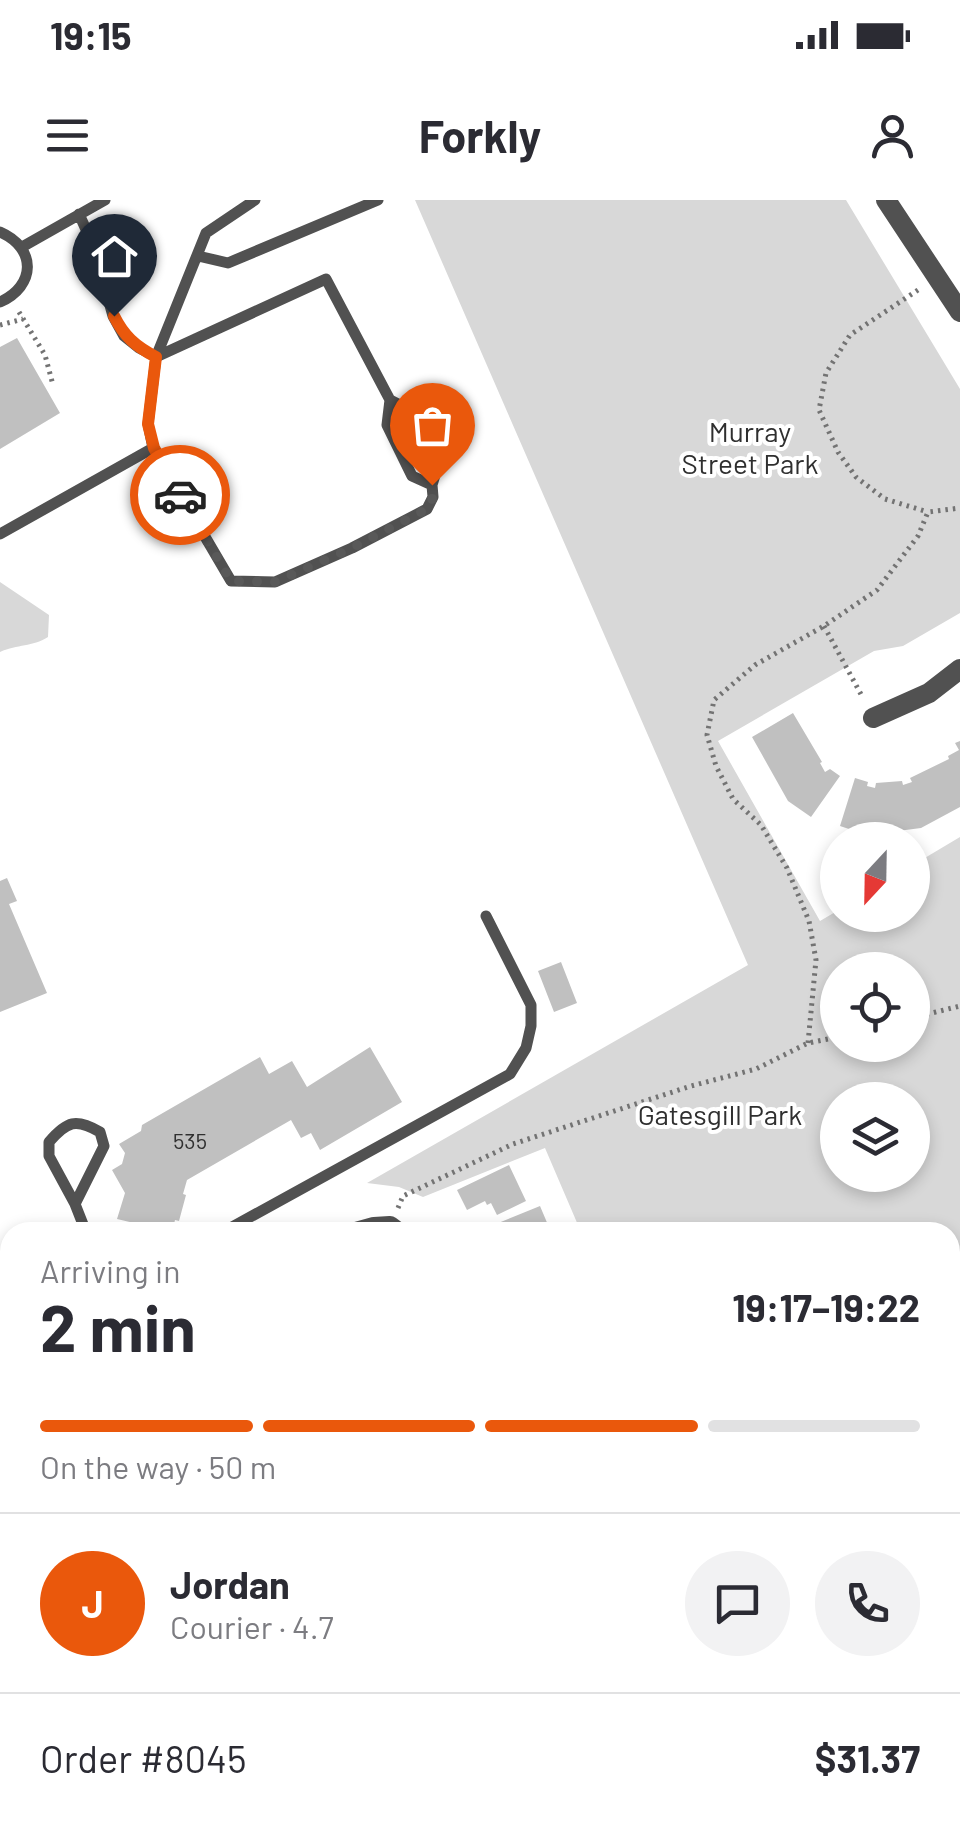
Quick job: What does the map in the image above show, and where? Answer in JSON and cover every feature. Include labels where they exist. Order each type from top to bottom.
[{"type":"street","points":[[886,200],[960,312]]},
{"type":"street","points":[[874,718],[929,693],[960,669]]},
{"type":"lane","points":[[22,247],[105,200]]},
{"type":"lane","points":[[255,200],[206,232],[156,357],[148,424],[154,448],[231,581],[275,582],[427,509],[440,462],[418,414],[390,400]]},
{"type":"lane","points":[[198,256],[228,263],[378,200]]},
{"type":"lane","points":[[80,214],[124,336],[156,357]]},
{"type":"lane","points":[[0,232],[13,237],[27,260],[23,285],[5,300]]},
{"type":"lane","points":[[156,357],[326,279],[390,400],[387,426],[412,476],[432,485]]},
{"type":"lane","points":[[0,534],[154,448]]},
{"type":"lane","points":[[241,1222],[510,1074],[526,1048],[531,1006],[486,916]]},
{"type":"lane","points":[[75,1204],[104,1146],[100,1132],[84,1123],[69,1124],[49,1142],[50,1156],[82,1222]]},
{"type":"path","points":[[938,278],[850,335],[826,373],[819,410],[838,452],[856,478],[885,499],[928,512],[960,508]]},
{"type":"path","points":[[5,300],[24,320],[45,355],[53,385]]},
{"type":"path","points":[[0,325],[24,320]]},
{"type":"path","points":[[808,1043],[816,960],[810,920],[787,868],[761,824],[733,799],[716,766],[706,734],[714,700],[755,665],[877,590],[918,536],[928,512]]},
{"type":"path","points":[[824,626],[874,718]]},
{"type":"path","points":[[930,1014],[960,1006]]},
{"type":"path","points":[[396,1222],[403,1196],[513,1144],[756,1069],[820,1041]]},
{"type":"green space","name":"Murray Street Park","points":[[415,200],[846,200],[960,389],[960,613],[903,646],[874,651],[718,741],[820,921],[820,932],[930,932],[930,855],[960,837],[960,1222],[577,1222],[545,1148],[423,1197],[399,1187],[367,1183],[748,965]]},
{"type":"green space","points":[[0,582],[49,615],[48,637],[0,652]]},
{"type":"building","points":[[17,338],[60,413],[0,449],[0,347]]},
{"type":"building","points":[[793,713],[825,772],[830,769],[840,776],[811,817],[788,801],[752,737]]},
{"type":"building","points":[[960,741],[960,807],[930,823],[841,822],[855,778],[875,788],[876,783],[912,782],[910,778],[959,750],[955,743]]},
{"type":"building","points":[[7,878],[17,901],[9,904],[47,993],[0,1012],[0,881]]},
{"type":"building","points":[[561,962],[577,1003],[554,1012],[538,971]]},
{"type":"building","points":[[370,1047],[402,1102],[320,1150],[311,1133],[301,1138],[291,1120],[187,1180],[179,1221],[117,1219],[125,1193],[112,1170],[122,1164],[125,1153],[119,1144],[141,1131],[142,1125],[260,1057],[269,1074],[292,1061],[307,1087]]},
{"type":"building","points":[[509,1165],[526,1201],[497,1215],[491,1203],[487,1205],[485,1201],[467,1210],[457,1190]]},
{"type":"building","points":[[540,1206],[547,1222],[501,1222]]},
{"type":"way so far","points":[[180,495],[231,581],[275,582],[427,509],[433,497],[432,485]]},
{"type":"route","points":[[114,316],[124,336],[156,357],[148,424],[154,448],[180,495]]},
{"type":"park label","name":"Gatesgill Park","points":[[720,1115]]}]
